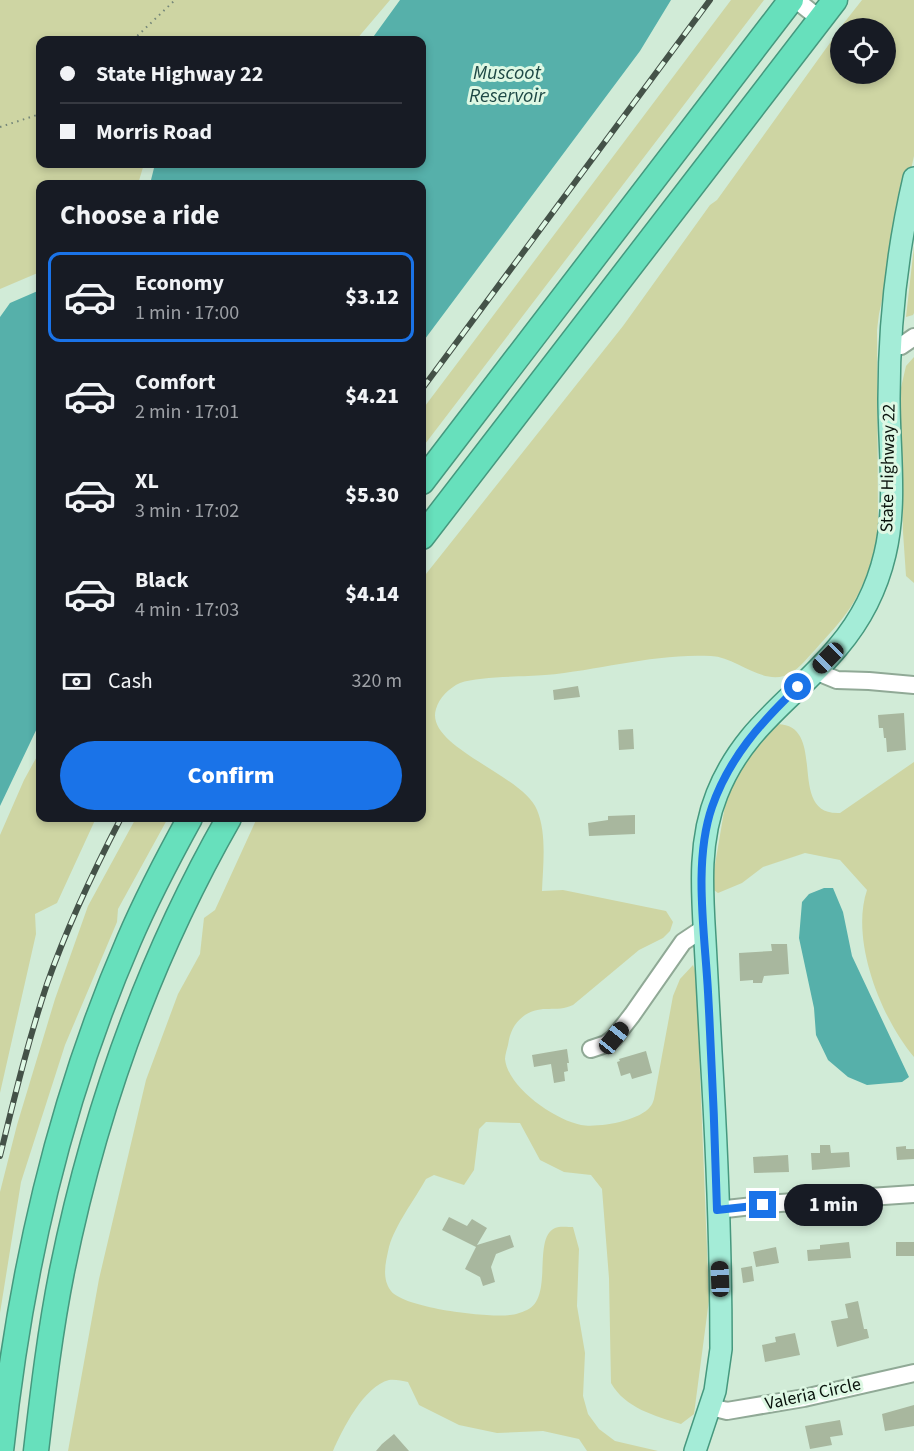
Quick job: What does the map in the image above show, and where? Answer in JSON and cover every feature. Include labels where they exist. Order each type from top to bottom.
[{"type":"highway","points":[[426,477],[794,0]]},
{"type":"highway","points":[[426,532],[835,0]]},
{"type":"highway","points":[[1,1451],[15,1335],[28,1266],[61,1131],[81,1066],[125,950],[159,876],[188,822]]},
{"type":"highway","points":[[36,1451],[61,1273],[94,1141],[136,1014],[157,963],[190,891],[227,822]]},
{"type":"main road","name":"State Highway 22","points":[[695,1451],[711,1407],[721,1349],[703,854],[711,810],[735,757],[781,703],[837,649],[862,612],[876,582],[886,551],[891,506],[890,347],[900,251],[914,178]]},
{"type":"street","points":[[794,0],[820,19]]},
{"type":"street","points":[[890,347],[901,346],[914,337]]},
{"type":"street","points":[[815,671],[837,680],[914,685]]},
{"type":"street","points":[[591,1049],[606,1044],[614,1038],[683,942],[705,928]]},
{"type":"street","points":[[717,1210],[825,1199],[914,1194]]},
{"type":"street","name":"Valeria Circle","points":[[711,1407],[727,1412],[804,1398],[914,1373]]},
{"type":"path","points":[[137,36],[175,0]]},
{"type":"path","points":[[0,127],[36,115]]},
{"type":"green space","points":[[0,0],[390,0],[359,36],[36,36],[36,168],[143,168],[139,180],[36,180],[36,274],[0,289]]},
{"type":"green space","points":[[731,0],[764,0],[426,443],[426,405]]},
{"type":"green space","points":[[862,0],[914,0],[914,156],[877,330],[878,528],[868,570],[846,614],[805,661],[793,672],[784,676],[766,676],[720,657],[669,657],[566,673],[468,681],[448,691],[439,701],[436,709],[436,723],[445,736],[514,785],[528,797],[537,810],[543,839],[542,891],[563,890],[666,911],[673,922],[670,931],[663,938],[639,950],[573,1005],[537,1010],[518,1021],[510,1036],[505,1059],[514,1081],[546,1110],[581,1125],[628,1120],[645,1112],[654,1099],[673,996],[680,979],[693,965],[696,973],[709,1300],[694,1414],[681,1424],[651,1414],[624,1399],[611,1383],[609,1278],[602,1189],[591,1175],[564,1172],[540,1160],[520,1123],[486,1122],[479,1129],[474,1170],[464,1185],[434,1175],[426,1179],[406,1212],[389,1247],[385,1269],[388,1286],[399,1297],[429,1307],[484,1315],[512,1315],[527,1310],[540,1294],[543,1255],[548,1234],[557,1227],[573,1227],[579,1249],[577,1306],[585,1353],[583,1396],[588,1414],[599,1429],[615,1441],[658,1451],[587,1451],[579,1439],[543,1431],[497,1433],[459,1425],[419,1405],[408,1382],[389,1380],[371,1391],[355,1410],[333,1451],[68,1451],[99,1279],[146,1080],[178,994],[200,954],[204,918],[215,910],[255,822],[426,822],[426,574],[623,326],[710,205],[717,200],[830,43],[830,84],[896,84],[896,18],[848,18]]},
{"type":"green space","points":[[914,246],[914,313],[906,317]]},
{"type":"green space","points":[[914,357],[914,583],[906,576],[900,392],[906,366]]},
{"type":"green space","points":[[778,724],[793,729],[801,739],[806,754],[814,801],[824,810],[840,813],[914,762],[914,1057],[890,1021],[872,978],[863,932],[863,910],[867,890],[840,860],[805,853],[763,867],[742,883],[718,893],[711,888],[727,794],[764,733],[770,727]]},
{"type":"green space","points":[[36,758],[36,822],[94,822],[57,903],[35,914],[36,934],[0,1093],[0,835]]},
{"type":"green space","points":[[134,822],[166,822],[118,909],[117,922],[65,1045],[21,1182],[0,1313],[0,1192],[17,1125],[55,999],[88,906]]},
{"type":"water","name":"Muscoot Reservoir","points":[[400,0],[671,0],[640,51],[426,338],[426,180],[151,180],[154,168],[426,168],[426,36],[374,36]]},
{"type":"water","points":[[36,292],[36,730],[0,806],[0,317],[10,303]]},
{"type":"water","points":[[824,888],[833,888],[843,912],[852,956],[909,1077],[902,1082],[867,1085],[848,1077],[828,1060],[816,1035],[814,1008],[799,938],[802,902],[809,894]]},
{"type":"building","points":[[578,686],[580,697],[554,700],[553,690]]},
{"type":"building","points":[[904,713],[906,750],[887,752],[886,738],[884,738],[883,728],[879,728],[878,715]]},
{"type":"building","points":[[633,729],[634,749],[619,750],[618,730]]},
{"type":"building","points":[[635,815],[635,834],[589,836],[588,823],[608,820],[608,816]]},
{"type":"building","points":[[771,944],[787,944],[789,974],[764,976],[762,983],[753,983],[753,980],[740,981],[739,953],[772,951]]},
{"type":"building","points":[[567,1049],[569,1063],[567,1063],[568,1071],[564,1072],[565,1081],[554,1083],[551,1064],[534,1067],[532,1055]]},
{"type":"building","points":[[646,1051],[652,1073],[632,1079],[630,1073],[621,1076],[617,1062],[620,1061],[619,1059]]},
{"type":"building","points":[[820,1145],[830,1145],[831,1153],[849,1152],[850,1167],[812,1170],[811,1153],[820,1153]]},
{"type":"building","points":[[906,1146],[906,1149],[914,1149],[914,1159],[897,1160],[896,1147]]},
{"type":"building","points":[[788,1155],[789,1172],[754,1173],[753,1157]]},
{"type":"building","points":[[449,1217],[467,1226],[472,1219],[487,1228],[477,1245],[510,1235],[514,1247],[496,1254],[491,1267],[495,1282],[483,1286],[480,1277],[465,1269],[476,1247],[442,1230]]},
{"type":"building","points":[[849,1242],[851,1258],[808,1261],[807,1250],[820,1249],[820,1245]]},
{"type":"building","points":[[896,1242],[914,1242],[914,1256],[896,1256]]},
{"type":"building","points":[[776,1247],[779,1263],[756,1267],[753,1252]]},
{"type":"building","points":[[752,1266],[754,1281],[743,1283],[741,1268]]},
{"type":"building","points":[[858,1301],[864,1329],[867,1329],[869,1338],[837,1347],[831,1321],[848,1318],[845,1304]]},
{"type":"building","points":[[795,1333],[800,1355],[765,1362],[762,1345],[776,1342],[775,1337]]},
{"type":"building","points":[[914,1405],[914,1426],[885,1431],[882,1414]]},
{"type":"building","points":[[840,1420],[843,1435],[830,1437],[832,1445],[810,1449],[805,1426]]},
{"type":"building","points":[[394,1434],[409,1451],[376,1451],[382,1444]]},
{"type":"railway","points":[[426,384],[710,0]]},
{"type":"railway","points":[[0,1156],[27,1048],[47,984],[81,900],[119,822]]},
{"type":"route","points":[[763,1205],[717,1210],[703,903],[703,854],[711,810],[735,757],[764,721],[798,687]]}]
